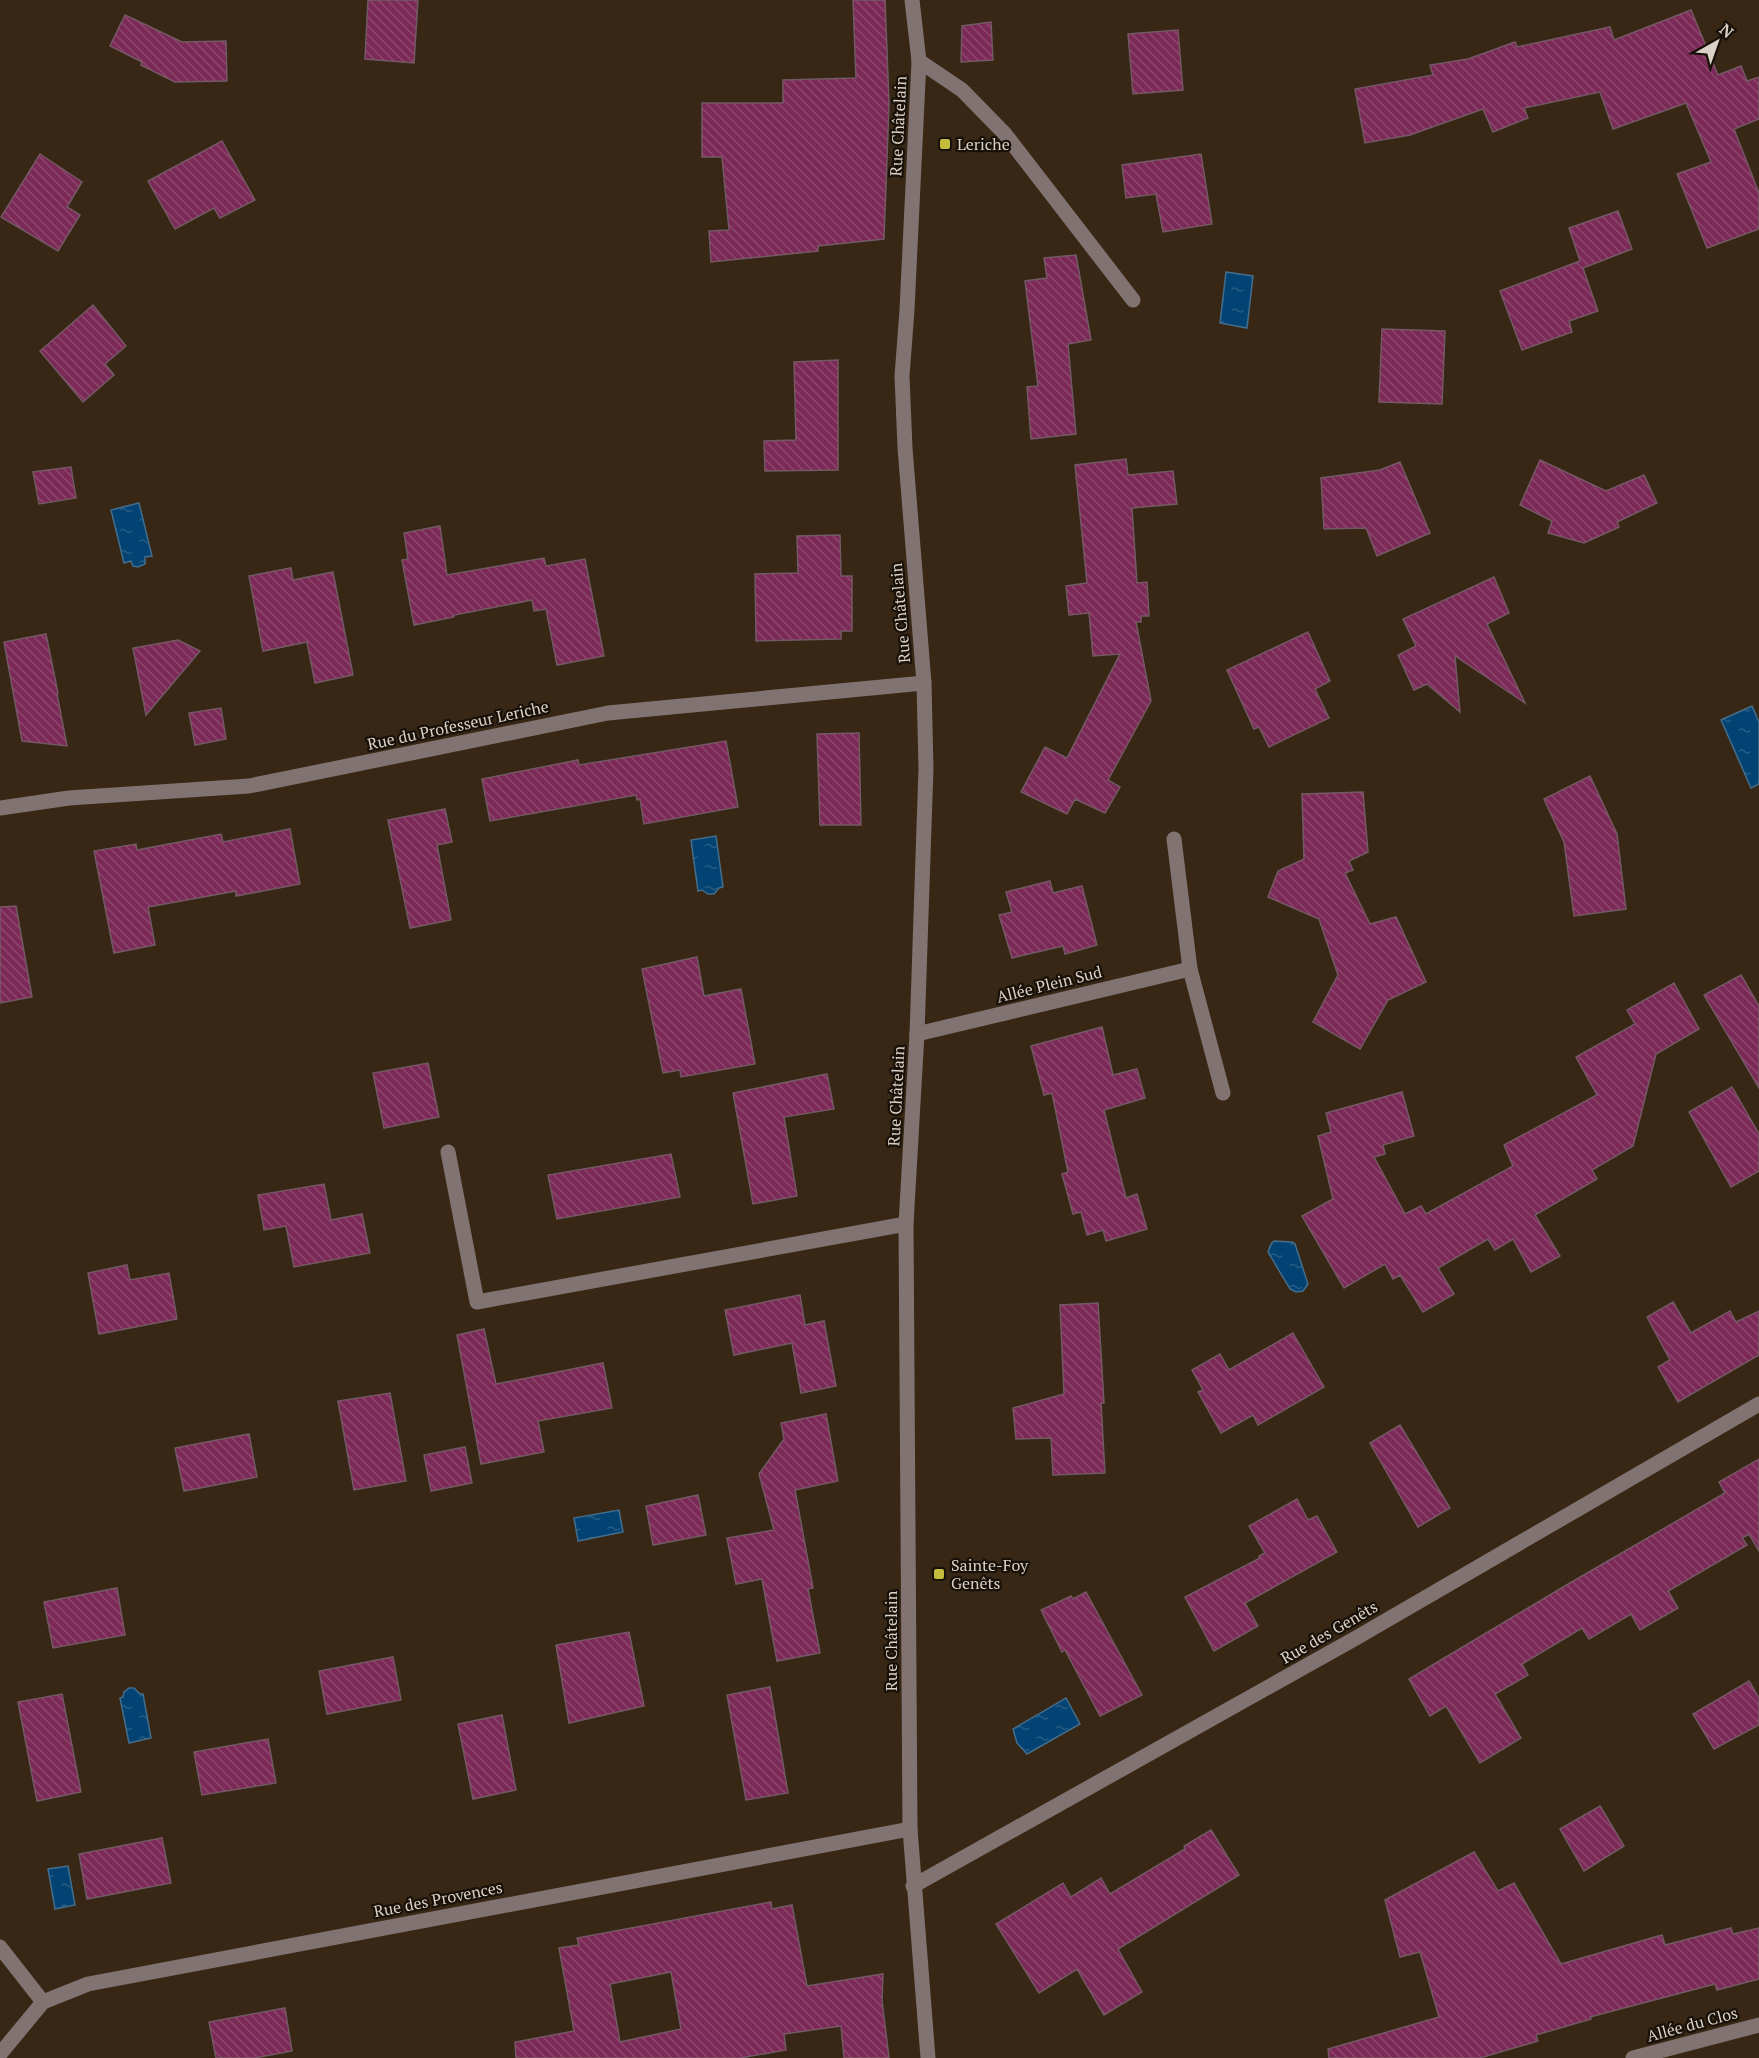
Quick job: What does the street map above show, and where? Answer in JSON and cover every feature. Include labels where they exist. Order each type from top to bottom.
[{"type":"street","name":"Rue Châtelain","points":[[912,0],[919,61],[902,376],[906,459],[924,683],[927,768],[918,1034],[906,1224],[910,1829],[928,2058]]},
{"type":"street","points":[[919,61],[962,90],[1005,134],[1132,300]]},
{"type":"street","name":"Rue du Professeur Leriche","points":[[0,808],[69,798],[249,786],[608,713],[924,683]]},
{"type":"street","points":[[1174,839],[1190,969],[1223,1093]]},
{"type":"street","name":"Allée Plein Sud","points":[[918,1034],[1190,969]]},
{"type":"street","points":[[448,1152],[477,1302],[906,1224]]},
{"type":"street","name":"Rue des Genêts","points":[[914,1886],[1356,1638],[1759,1404]]},
{"type":"street","name":"Rue des Provences","points":[[0,2054],[43,2002],[88,1984],[910,1829]]},
{"type":"street","points":[[0,1947],[43,2002]]},
{"type":"street","name":"Allée du Clos","points":[[1633,2058],[1759,2025]]},
{"type":"water","points":[[1226,272],[1253,276],[1247,328],[1220,323]]},
{"type":"water","points":[[139,503],[152,556],[145,557],[145,564],[138,567],[133,566],[131,561],[124,563],[111,510]]},
{"type":"water","points":[[1752,706],[1759,722],[1759,784],[1751,788],[1721,720]]},
{"type":"water","points":[[716,836],[723,887],[714,894],[708,894],[702,890],[698,891],[691,840]]},
{"type":"water","points":[[1274,1241],[1295,1244],[1308,1284],[1303,1291],[1296,1292],[1290,1289],[1268,1252]]},
{"type":"water","points":[[619,1510],[623,1532],[578,1541],[574,1518]]},
{"type":"water","points":[[129,1688],[134,1688],[143,1694],[151,1738],[129,1743],[120,1698]]},
{"type":"water","points":[[1066,1698],[1080,1724],[1027,1754],[1017,1743],[1013,1729]]},
{"type":"water","points":[[68,1866],[75,1905],[55,1909],[48,1869]]},
{"type":"building","points":[[368,0],[418,0],[414,63],[365,59]]},
{"type":"building","points":[[853,0],[885,0],[889,103],[884,239],[818,246],[818,251],[711,262],[709,231],[729,230],[722,157],[702,157],[702,103],[783,103],[783,80],[856,78]]},
{"type":"building","points":[[1691,10],[1718,75],[1741,66],[1747,81],[1759,77],[1759,119],[1734,129],[1759,193],[1759,229],[1707,248],[1677,174],[1711,162],[1686,103],[1613,129],[1600,92],[1524,108],[1528,118],[1493,132],[1483,109],[1410,135],[1365,143],[1355,89],[1433,75],[1430,65],[1468,59],[1515,42],[1517,47],[1610,27],[1614,40]]},
{"type":"building","points":[[125,15],[182,42],[226,41],[227,81],[175,82],[110,46]]},
{"type":"building","points":[[991,22],[993,60],[961,62],[962,26]]},
{"type":"building","points":[[1178,30],[1183,90],[1133,94],[1128,34]]},
{"type":"building","points":[[222,141],[255,200],[220,218],[214,208],[175,229],[148,181]]},
{"type":"building","points":[[40,154],[82,182],[67,207],[80,215],[58,251],[1,217]]},
{"type":"building","points":[[1201,154],[1212,224],[1163,232],[1156,194],[1126,198],[1122,165]]},
{"type":"building","points":[[1618,211],[1632,249],[1583,268],[1598,311],[1569,321],[1572,332],[1522,350],[1500,291],[1580,261],[1569,228]]},
{"type":"building","points":[[1076,255],[1091,340],[1068,344],[1076,434],[1031,439],[1027,387],[1038,386],[1025,281],[1047,278],[1044,258]]},
{"type":"building","points":[[93,305],[126,346],[105,364],[114,375],[83,402],[40,351]]},
{"type":"building","points":[[1382,329],[1445,331],[1442,404],[1379,402]]},
{"type":"building","points":[[838,360],[838,470],[765,471],[764,441],[796,440],[794,362]]},
{"type":"building","points":[[1126,459],[1128,475],[1173,471],[1177,504],[1132,508],[1137,583],[1147,582],[1149,616],[1141,616],[1141,622],[1136,622],[1151,701],[1108,780],[1120,787],[1105,813],[1075,799],[1067,814],[1021,792],[1045,747],[1067,758],[1120,654],[1093,656],[1089,613],[1069,615],[1066,586],[1087,583],[1075,465]]},
{"type":"building","points":[[1540,460],[1606,491],[1644,475],[1657,503],[1617,522],[1619,527],[1584,543],[1548,533],[1552,521],[1520,505]]},
{"type":"building","points":[[1400,462],[1430,533],[1377,556],[1366,528],[1324,529],[1321,478],[1380,470]]},
{"type":"building","points":[[71,467],[76,498],[39,504],[33,472]]},
{"type":"building","points":[[440,526],[447,575],[544,558],[546,566],[585,559],[604,656],[557,665],[546,609],[534,611],[532,600],[414,625],[402,560],[408,559],[404,533]]},
{"type":"building","points":[[840,535],[841,576],[852,576],[852,631],[841,631],[841,639],[756,641],[755,574],[798,573],[797,536]]},
{"type":"building","points":[[291,568],[293,580],[333,572],[353,675],[315,683],[307,642],[263,651],[249,576]]},
{"type":"building","points":[[1494,577],[1509,613],[1487,624],[1525,703],[1455,656],[1460,712],[1427,684],[1414,690],[1398,655],[1416,646],[1403,619]]},
{"type":"building","points":[[1308,632],[1330,681],[1315,689],[1329,718],[1269,747],[1259,727],[1254,729],[1227,670]]},
{"type":"building","points":[[46,634],[67,746],[22,741],[4,642]]},
{"type":"building","points":[[178,640],[200,651],[146,715],[133,648]]},
{"type":"building","points":[[221,708],[226,739],[195,745],[189,713]]},
{"type":"building","points":[[859,733],[861,825],[820,825],[817,734]]},
{"type":"building","points":[[726,741],[738,807],[644,824],[640,799],[637,800],[636,795],[490,821],[482,779],[578,760],[579,765]]},
{"type":"building","points":[[1590,776],[1617,834],[1626,909],[1574,916],[1564,842],[1544,799]]},
{"type":"building","points":[[1363,792],[1368,852],[1349,861],[1353,870],[1345,873],[1370,924],[1396,917],[1426,982],[1388,1000],[1360,1049],[1313,1022],[1338,975],[1319,919],[1268,897],[1278,871],[1304,859],[1302,794]]},
{"type":"building","points":[[445,809],[452,842],[437,845],[451,920],[410,928],[388,820]]},
{"type":"building","points":[[290,829],[300,884],[236,896],[236,891],[148,907],[155,945],[114,953],[94,851],[136,844],[137,850],[221,834],[223,842]]},
{"type":"building","points":[[1050,881],[1053,893],[1082,886],[1097,945],[1065,954],[1063,946],[1012,958],[999,915],[1012,912],[1006,892]]},
{"type":"building","points":[[16,906],[32,997],[0,1003],[0,907]]},
{"type":"building","points":[[697,957],[704,996],[741,989],[755,1064],[681,1077],[680,1070],[663,1073],[642,969]]},
{"type":"building","points":[[1741,975],[1759,1006],[1759,1088],[1704,995]]},
{"type":"building","points":[[1674,983],[1699,1029],[1656,1054],[1633,1146],[1592,1170],[1597,1179],[1535,1215],[1560,1256],[1531,1272],[1513,1239],[1495,1250],[1488,1239],[1438,1268],[1454,1294],[1423,1312],[1400,1275],[1393,1279],[1385,1264],[1344,1288],[1302,1216],[1333,1199],[1318,1136],[1331,1132],[1326,1113],[1402,1092],[1414,1136],[1383,1145],[1385,1154],[1374,1157],[1405,1214],[1421,1206],[1426,1214],[1513,1166],[1504,1145],[1597,1095],[1576,1057],[1635,1024],[1627,1010]]},
{"type":"building","points":[[1102,1027],[1113,1075],[1137,1069],[1145,1098],[1104,1110],[1126,1198],[1137,1194],[1147,1229],[1106,1241],[1103,1230],[1087,1235],[1081,1212],[1073,1214],[1062,1174],[1068,1172],[1052,1093],[1044,1095],[1031,1046]]},
{"type":"building","points":[[428,1063],[439,1117],[384,1128],[373,1073]]},
{"type":"building","points":[[827,1074],[834,1109],[784,1117],[797,1196],[753,1204],[733,1093]]},
{"type":"building","points":[[1732,1087],[1759,1134],[1759,1171],[1731,1187],[1689,1112]]},
{"type":"building","points":[[671,1154],[680,1197],[557,1219],[548,1175]]},
{"type":"building","points":[[324,1184],[331,1220],[362,1214],[370,1253],[294,1267],[286,1226],[264,1230],[258,1195]]},
{"type":"building","points":[[127,1265],[130,1280],[169,1273],[177,1319],[99,1334],[88,1273]]},
{"type":"building","points":[[800,1295],[805,1325],[824,1321],[836,1386],[801,1393],[792,1343],[734,1355],[725,1310]]},
{"type":"building","points":[[1673,1302],[1691,1333],[1730,1311],[1736,1322],[1759,1311],[1759,1355],[1678,1402],[1658,1367],[1670,1360],[1647,1317]]},
{"type":"building","points":[[1098,1303],[1104,1403],[1101,1403],[1105,1473],[1053,1475],[1051,1438],[1016,1439],[1013,1408],[1064,1394],[1060,1305]]},
{"type":"building","points":[[484,1329],[496,1384],[603,1363],[612,1408],[538,1421],[544,1452],[481,1464],[457,1335]]},
{"type":"building","points":[[1293,1333],[1324,1387],[1258,1425],[1253,1415],[1221,1433],[1198,1392],[1203,1390],[1192,1370],[1220,1354],[1229,1370]]},
{"type":"building","points":[[390,1393],[406,1481],[354,1490],[338,1401]]},
{"type":"building","points":[[826,1414],[838,1481],[795,1490],[813,1588],[808,1589],[820,1653],[777,1661],[762,1579],[736,1584],[727,1538],[774,1530],[759,1474],[784,1439],[781,1423]]},
{"type":"building","points":[[1400,1425],[1450,1508],[1418,1527],[1370,1443]]},
{"type":"building","points":[[249,1434],[257,1477],[184,1491],[175,1448]]},
{"type":"building","points":[[465,1447],[472,1483],[431,1491],[424,1455]]},
{"type":"building","points":[[1759,1459],[1759,1551],[1749,1534],[1742,1538],[1747,1545],[1668,1591],[1678,1608],[1640,1630],[1631,1614],[1589,1639],[1582,1628],[1522,1664],[1528,1675],[1495,1694],[1521,1738],[1480,1763],[1446,1706],[1430,1716],[1409,1679],[1725,1493],[1719,1482]]},
{"type":"building","points":[[698,1495],[706,1535],[653,1545],[646,1506]]},
{"type":"building","points":[[1297,1499],[1308,1520],[1317,1516],[1337,1552],[1245,1603],[1258,1626],[1214,1651],[1185,1597],[1260,1558],[1259,1556],[1265,1553],[1249,1526]]},
{"type":"building","points":[[117,1588],[125,1635],[53,1648],[44,1602]]},
{"type":"building","points":[[1086,1592],[1142,1695],[1100,1716],[1065,1650],[1062,1652],[1041,1610],[1071,1596],[1073,1599]]},
{"type":"building","points":[[629,1632],[644,1706],[569,1723],[556,1645]]},
{"type":"building","points":[[393,1657],[401,1700],[327,1714],[319,1671]]},
{"type":"building","points":[[1749,1681],[1759,1698],[1759,1725],[1714,1749],[1693,1714]]},
{"type":"building","points":[[770,1687],[788,1793],[746,1800],[727,1695]]},
{"type":"building","points":[[62,1694],[81,1792],[37,1801],[18,1702]]},
{"type":"building","points":[[502,1715],[516,1790],[473,1799],[458,1724]]},
{"type":"building","points":[[268,1739],[276,1783],[202,1795],[194,1752]]},
{"type":"building","points":[[1600,1806],[1624,1846],[1584,1871],[1560,1829]]},
{"type":"building","points":[[1211,1830],[1239,1875],[1118,1949],[1142,1992],[1104,2015],[1077,1969],[1039,1993],[996,1924],[1063,1883],[1071,1897],[1101,1878],[1110,1894],[1185,1849],[1184,1846]]},
{"type":"building","points":[[162,1838],[171,1883],[87,1899],[79,1854]]},
{"type":"building","points":[[1474,1852],[1498,1891],[1514,1883],[1561,1964],[1662,1935],[1665,1945],[1731,1928],[1733,1934],[1759,1928],[1759,1979],[1717,1990],[1715,1984],[1590,2017],[1591,2019],[1536,2035],[1538,2041],[1480,2058],[1329,2058],[1328,2049],[1439,2017],[1420,1952],[1400,1957],[1385,1900]]},
{"type":"building","points":[[771,1902],[772,1909],[792,1905],[807,1986],[883,1974],[882,2001],[889,2058],[844,2058],[841,2026],[784,2034],[786,2050],[740,2058],[516,2058],[515,2042],[574,2031],[559,1948],[579,1945],[577,1938]],"holes":[[[671,1972],[681,2029],[620,2042],[610,1984]]]},
{"type":"building","points":[[285,2008],[292,2051],[255,2058],[216,2058],[209,2022]]},
{"type":"place","name":"Leriche","points":[[945,144]]},
{"type":"place","name":"Sainte-Foy Genêts","points":[[939,1574]]}]
